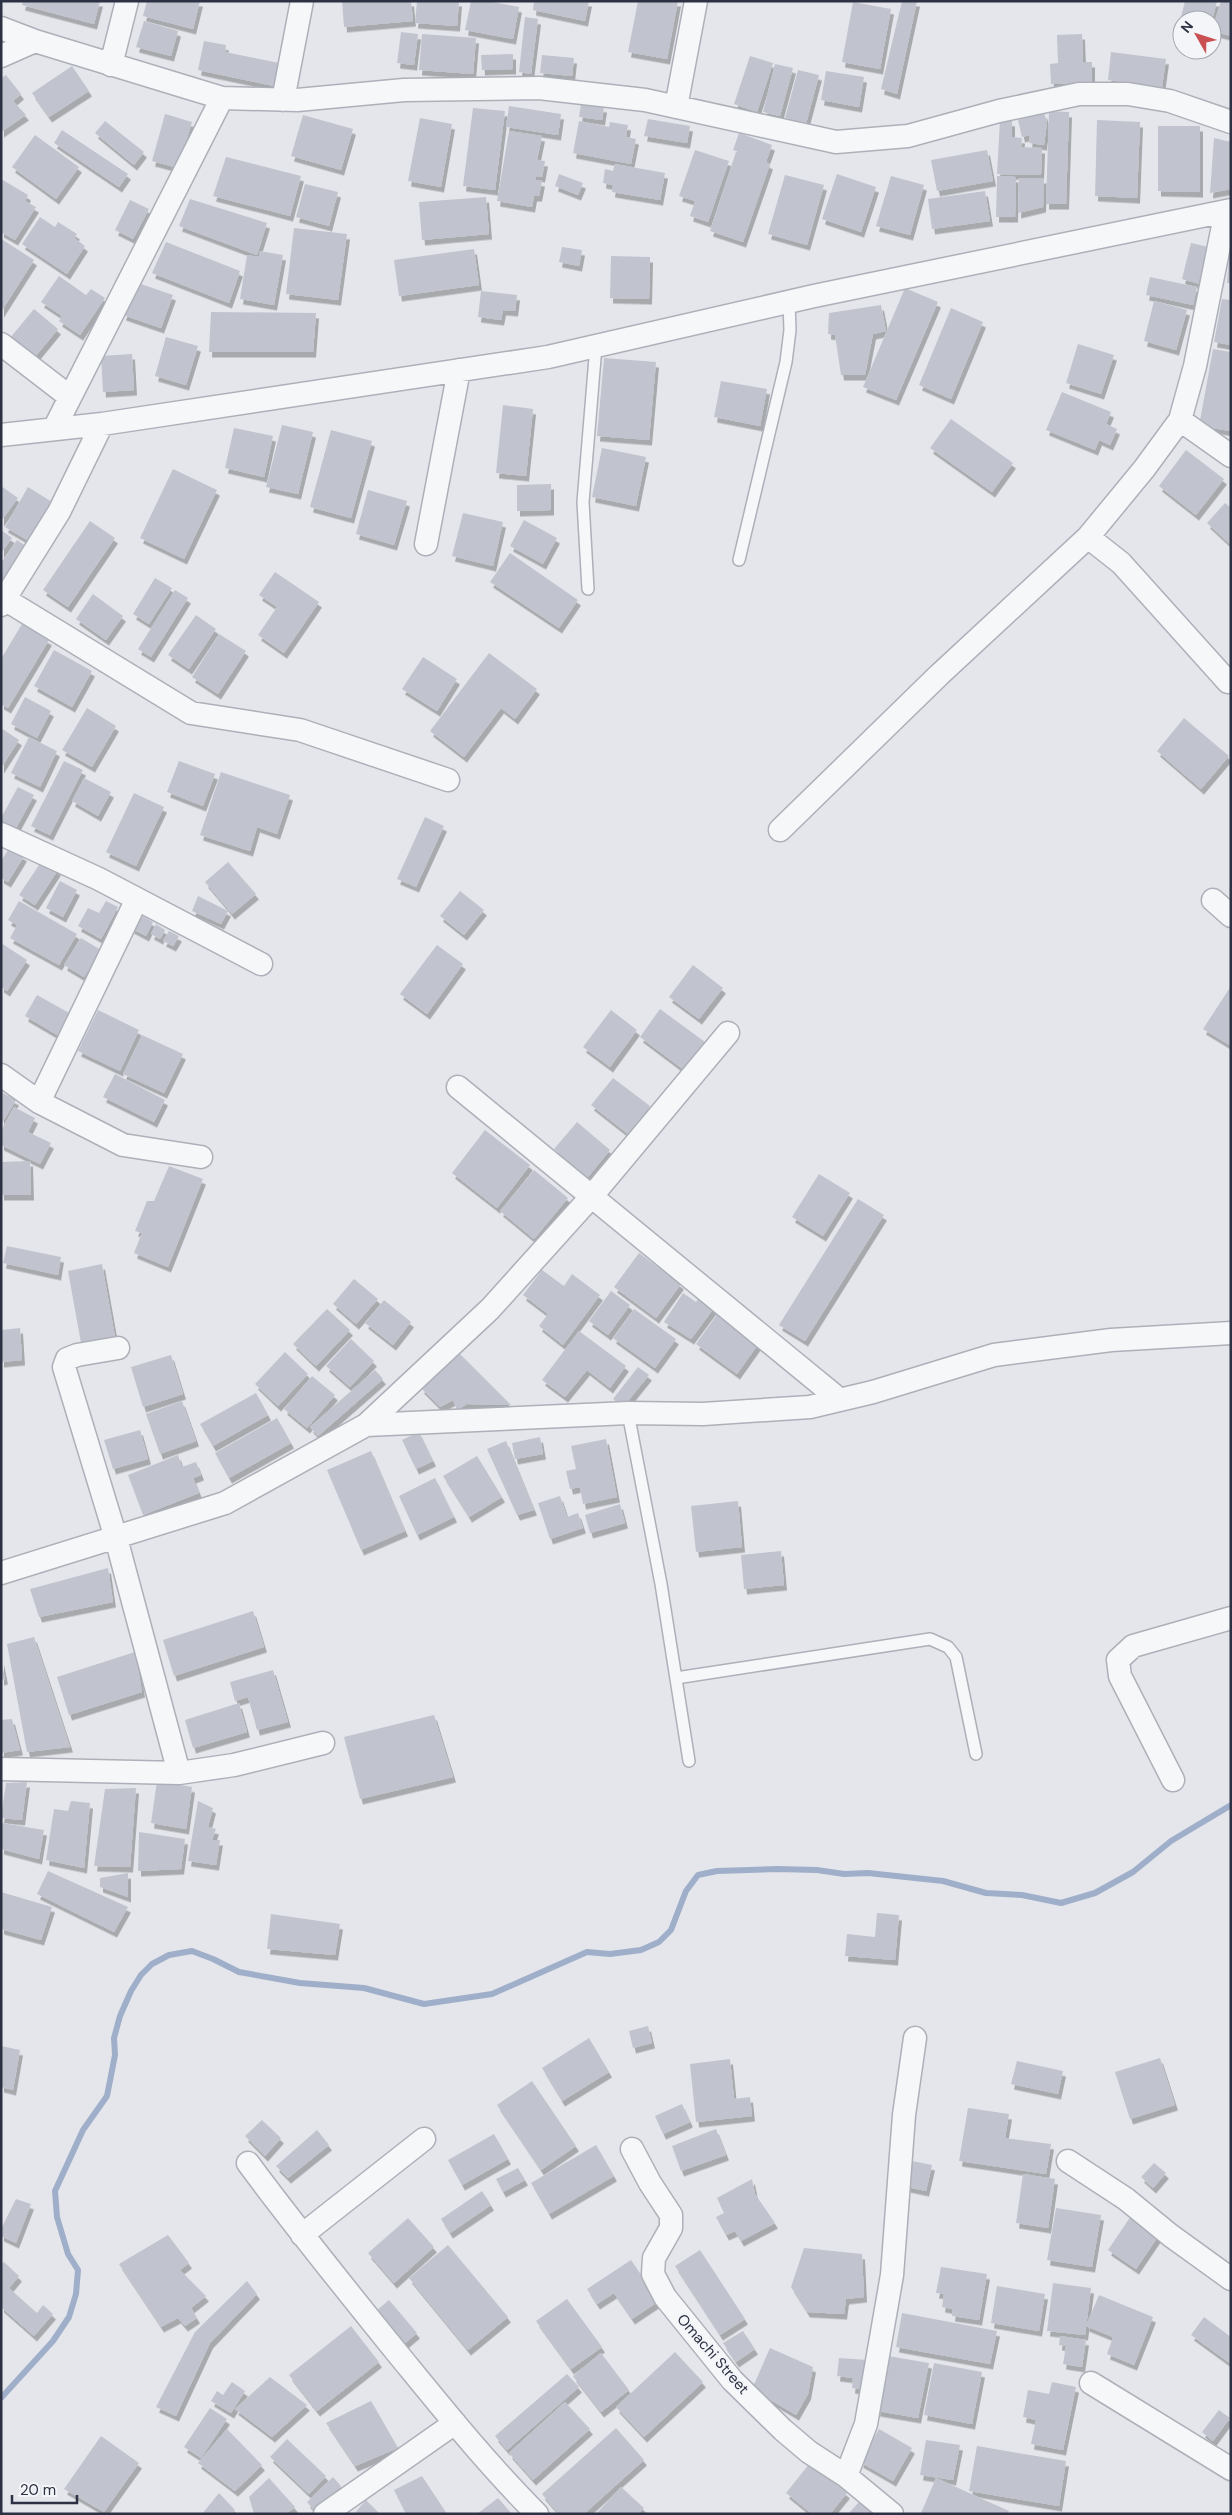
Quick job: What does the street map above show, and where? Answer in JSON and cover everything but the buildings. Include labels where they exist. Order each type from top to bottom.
[{"type":"street","points":[[111,65],[127,1]]},
{"type":"street","points":[[283,100],[302,1]]},
{"type":"street","points":[[676,108],[696,1]]},
{"type":"street","points":[[1,28],[35,41],[222,98],[283,100],[404,90],[539,88],[645,100],[836,142],[908,136],[999,111],[1079,94],[1128,94],[1170,101],[1231,122]]},
{"type":"street","points":[[1,56],[35,41]]},
{"type":"street","points":[[54,429],[222,98]]},
{"type":"street","points":[[1,436],[102,424],[548,357],[789,302],[1229,211],[1195,366],[1180,420],[1144,469],[1088,536],[939,675],[780,830]]},
{"type":"street","points":[[1,344],[70,397]]},
{"type":"street","points":[[426,544],[459,370]]},
{"type":"street","points":[[1180,420],[1231,456]]},
{"type":"street","points":[[102,424],[59,512],[2,600],[191,713],[300,730],[448,780]]},
{"type":"street","points":[[1088,536],[1121,563],[1228,682]]},
{"type":"street","points":[[1,834],[99,878],[261,964]]},
{"type":"street","points":[[40,1102],[137,899]]},
{"type":"street","points":[[1213,900],[1231,916]]},
{"type":"street","points":[[1,1573],[225,1503],[366,1424],[490,1309],[591,1197],[728,1033]]},
{"type":"street","points":[[1,1076],[40,1102],[123,1145],[200,1157]]},
{"type":"street","points":[[458,1087],[840,1400]]},
{"type":"street","points":[[366,1424],[628,1413],[703,1414],[810,1407],[994,1355],[1111,1340],[1231,1333]]},
{"type":"street","points":[[118,1348],[77,1355],[67,1359],[64,1366],[116,1538],[179,1773]]},
{"type":"street","points":[[1173,1780],[1120,1676],[1118,1660],[1133,1646],[1231,1618]]},
{"type":"street","points":[[1,1769],[179,1773],[234,1765],[322,1743]]},
{"type":"street","points":[[846,2476],[866,2424],[892,2275],[904,2115],[915,2038]]},
{"type":"street","points":[[302,2235],[424,2139]]},
{"type":"street","name":"Omachi Street","points":[[632,2149],[650,2183],[671,2215],[671,2228],[654,2258],[653,2274],[665,2297],[732,2380],[809,2452],[846,2476],[892,2514]]},
{"type":"street","points":[[1068,2161],[1126,2199],[1170,2235],[1231,2279]]},
{"type":"street","points":[[248,2163],[302,2235],[455,2423],[500,2476],[537,2514]]},
{"type":"street","points":[[1092,2383],[1231,2469]]},
{"type":"street","points":[[325,2514],[455,2423]]},
{"type":"lane","points":[[739,560],[786,362],[790,330],[789,302]]},
{"type":"lane","points":[[588,589],[583,502],[596,346]]},
{"type":"lane","points":[[628,1413],[661,1584],[689,1761]]},
{"type":"lane","points":[[676,1678],[930,1639],[948,1647],[956,1657],[976,1754]]},
{"type":"waterway","points":[[1,2398],[53,2341],[69,2317],[76,2294],[78,2270],[68,2254],[57,2217],[55,2191],[83,2130],[107,2096],[115,2055],[114,2038],[120,2016],[131,1991],[141,1975],[152,1964],[169,1955],[192,1951],[239,1972],[300,1983],[364,1988],[424,2004],[492,1994],[587,1952],[610,1954],[641,1950],[659,1942],[671,1930],[686,1891],[698,1875],[717,1871],[777,1869],[817,1870],[844,1874],[868,1873],[943,1881],[986,1893],[1022,1895],[1061,1903],[1095,1893],[1133,1872],[1171,1841],[1231,1805]]}]
